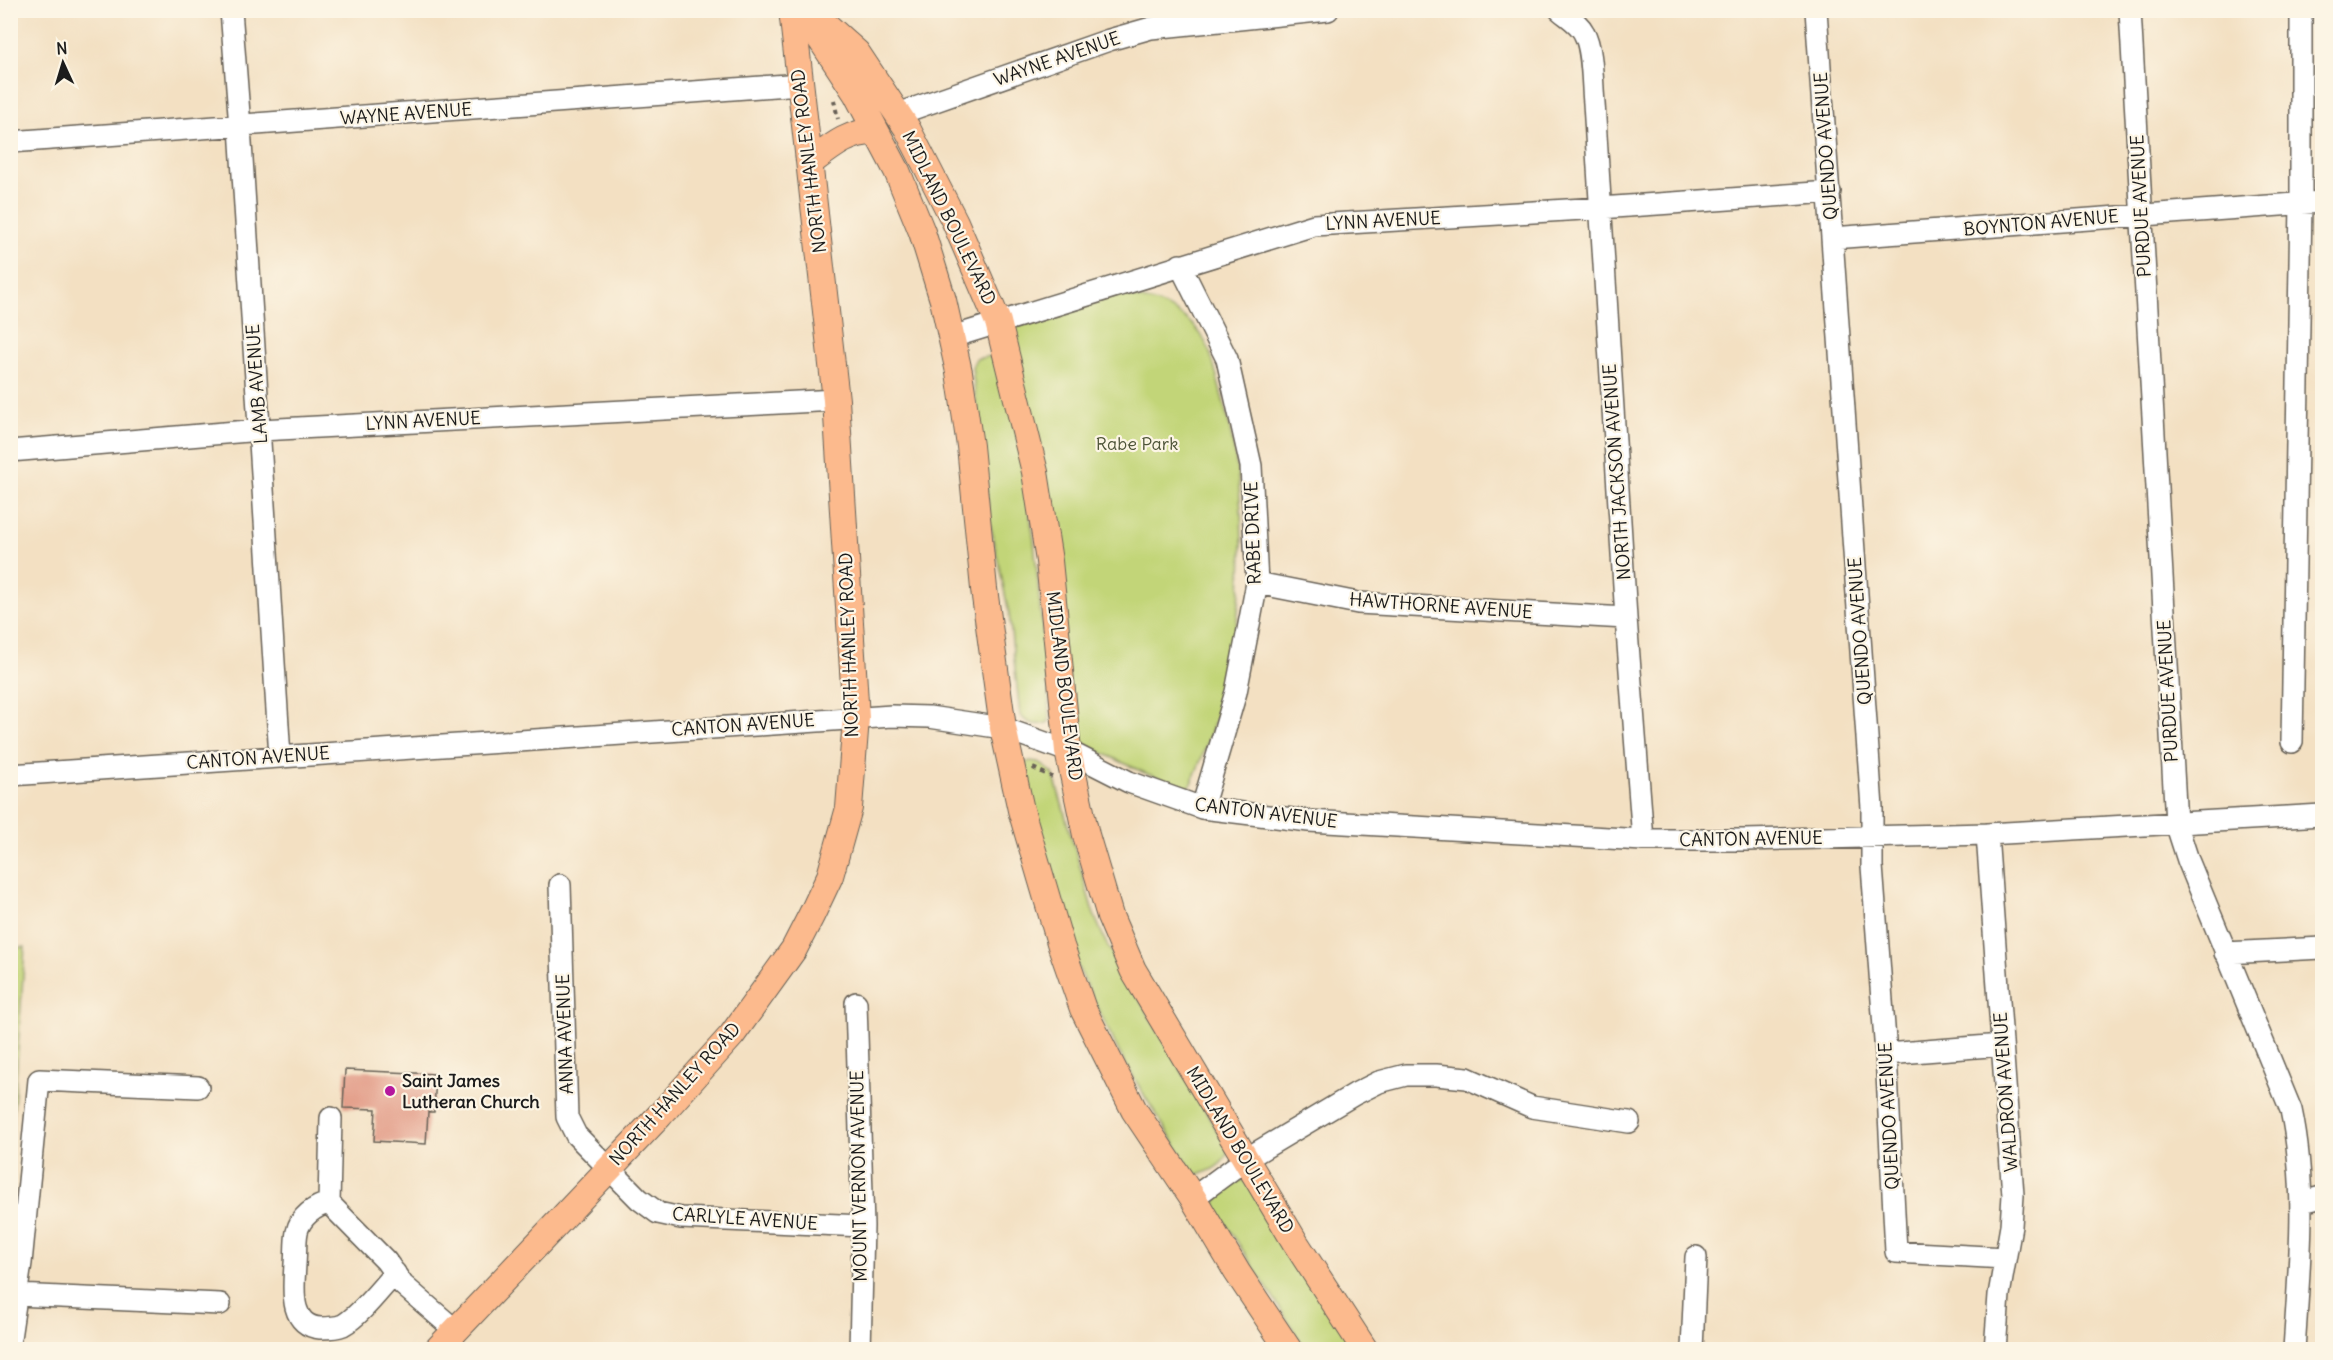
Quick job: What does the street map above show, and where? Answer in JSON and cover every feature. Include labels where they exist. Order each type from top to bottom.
[{"type":"main road","name":"NORTH HANLEY ROAD","points":[[437,1350],[607,1168],[660,1115],[732,1035],[794,949],[830,876],[849,808],[856,718],[836,400],[792,10]]},
{"type":"main road","name":"MIDLAND BOULEVARD","points":[[801,10],[856,93],[897,171],[922,232],[952,337],[970,446],[984,589],[1003,728],[1028,832],[1061,946],[1083,1009],[1134,1110],[1193,1198],[1289,1350]]},
{"type":"main road","name":"MIDLAND BOULEVARD","points":[[809,10],[857,53],[907,128],[955,222],[998,322],[1035,472],[1048,561],[1068,751],[1086,835],[1110,916],[1133,970],[1294,1242],[1365,1350]]},
{"type":"main road","points":[[810,163],[844,138],[856,133],[876,132]]},
{"type":"street","name":"LAMB AVENUE","points":[[231,10],[280,757]]},
{"type":"street","name":"WAYNE AVENUE","points":[[898,114],[1109,40],[1151,28],[1328,10]]},
{"type":"street","name":"NORTH JACKSON AVENUE","points":[[1560,10],[1575,21],[1584,33],[1594,103],[1626,618],[1643,840]]},
{"type":"street","name":"QUENDO AVENUE","points":[[1816,10],[1871,796],[1872,866],[1886,1054],[1896,1252],[2006,1258]]},
{"type":"street","name":"PURDUE AVENUE","points":[[2130,10],[2176,823],[2188,860],[2225,953],[2291,1110],[2312,1199],[2294,1350]]},
{"type":"street","points":[[2292,742],[2301,203],[2301,10]]},
{"type":"street","name":"WAYNE AVENUE","points":[[10,142],[240,127],[801,84]]},
{"type":"street","name":"LYNN AVENUE","points":[[952,337],[1314,225],[1830,192]]},
{"type":"street","name":"BOYNTON AVENUE","points":[[1832,238],[2322,202]]},
{"type":"street","name":"RABE DRIVE","points":[[1180,265],[1227,359],[1251,466],[1257,583],[1236,692],[1202,808]]},
{"type":"street","name":"LYNN AVENUE","points":[[10,451],[260,430],[836,400]]},
{"type":"street","name":"HAWTHORNE AVENUE","points":[[1257,583],[1358,603],[1626,618]]},
{"type":"street","name":"CANTON AVENUE","points":[[10,775],[856,718],[929,717],[1003,728],[1068,751],[1129,782],[1202,808],[1309,821],[1643,840],[1745,840],[1872,835],[1987,834],[2322,815]]},
{"type":"street","name":"WALDRON AVENUE","points":[[1987,834],[2013,1195],[2011,1226],[1999,1295],[1995,1350]]},
{"type":"street","name":"ANNA AVENUE","points":[[560,885],[567,1117],[576,1135],[607,1168]]},
{"type":"street","points":[[2225,953],[2322,948]]},
{"type":"street","name":"MOUNT VERNON AVENUE","points":[[856,1003],[863,1226],[860,1350]]},
{"type":"street","points":[[1886,1054],[2002,1045]]},
{"type":"street","points":[[1193,1198],[1245,1159],[1355,1094],[1379,1082],[1406,1075],[1467,1078],[1532,1107],[1629,1122]]},
{"type":"street","points":[[10,1338],[39,1080],[198,1087]]},
{"type":"street","points":[[332,1118],[329,1203],[386,1261],[403,1285],[455,1330]]},
{"type":"street","name":"CARLYLE AVENUE","points":[[607,1168],[658,1213],[681,1218],[863,1226]]},
{"type":"street","points":[[329,1203],[318,1205],[305,1217],[297,1231],[294,1296],[300,1318],[316,1328],[343,1325],[395,1273]]},
{"type":"street","points":[[1692,1350],[1696,1257]]},
{"type":"street","points":[[16,1295],[220,1304]]},
{"type":"path","points":[[834,97],[839,124]]},
{"type":"path","points":[[1024,764],[1052,777]]},
{"type":"green space","name":"Rabe Park","points":[[1116,295],[1148,300],[1168,307],[1186,318],[1200,333],[1212,358],[1233,442],[1242,543],[1240,593],[1223,693],[1208,741],[1189,788],[1145,773],[1075,740],[1010,329]]},
{"type":"green space","points":[[991,356],[996,361],[1017,432],[1034,541],[1050,715],[1049,722],[1041,724],[1029,722],[1020,715],[1009,613],[990,522],[972,367],[976,359]]},
{"type":"green space","points":[[1030,761],[1038,762],[1053,773],[1093,912],[1106,943],[1228,1149],[1225,1159],[1207,1172],[1196,1174],[1191,1169],[1144,1095],[1119,1052],[1077,965],[1022,784],[1023,764]]},
{"type":"green space","points":[[25,947],[11,1149],[11,948]]},
{"type":"green space","points":[[1240,1180],[1247,1181],[1356,1349],[1306,1349],[1215,1207],[1221,1194]]},
{"type":"building","name":"Saint James Lutheran Church","points":[[345,1070],[436,1074],[434,1112],[428,1112],[426,1144],[374,1141],[376,1109],[343,1108]]},
{"type":"place","name":"Saint James Lutheran Church","points":[[390,1091]]}]
